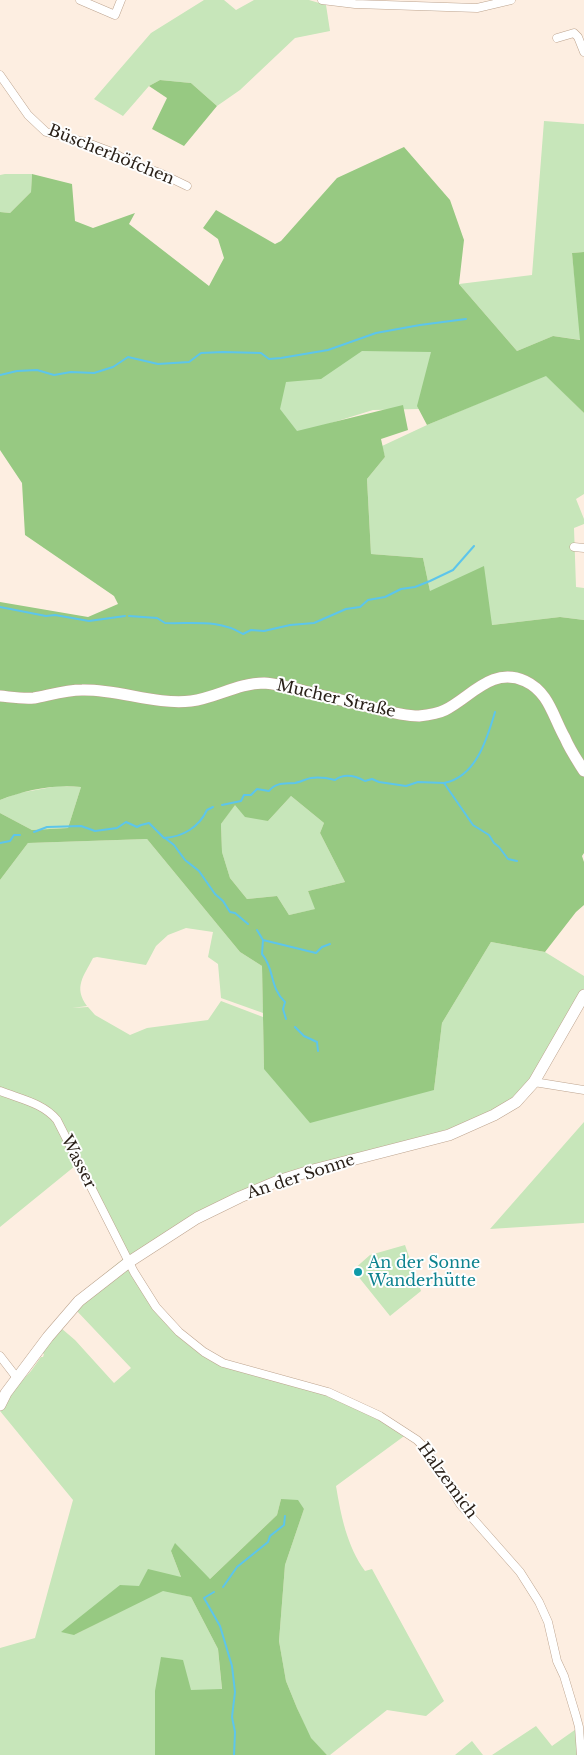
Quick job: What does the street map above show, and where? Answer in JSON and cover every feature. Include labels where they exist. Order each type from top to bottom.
[{"type":"street","points":[[80,0],[114,15],[121,0]]},
{"type":"street","points":[[322,0],[355,4],[467,8],[485,7],[511,0]]},
{"type":"street","points":[[557,38],[574,33],[578,37],[584,52]]},
{"type":"street","name":"Büscherhöfchen","points":[[0,75],[28,115],[46,132],[85,142],[135,164],[160,172],[187,186]]},
{"type":"street","points":[[574,547],[584,548]]},
{"type":"street","name":"Mucher Straße","points":[[0,696],[34,698],[67,691],[95,690],[152,700],[192,701],[210,697],[239,686],[262,683],[288,687],[394,713],[416,716],[443,711],[486,682],[510,677],[524,680],[544,696],[564,738],[584,771]]},
{"type":"street","name":"An der Sonne","points":[[0,1405],[17,1378],[59,1323],[79,1301],[129,1262],[196,1218],[253,1190],[312,1170],[424,1142],[468,1127],[516,1102],[534,1082],[584,995]]},
{"type":"street","points":[[534,1082],[584,1090]]},
{"type":"street","name":"Wasser","points":[[0,1091],[44,1108],[57,1120],[129,1262]]},
{"type":"street","name":"Halzemich","points":[[129,1262],[166,1320],[204,1352],[234,1367],[328,1392],[380,1416],[417,1440],[426,1449],[460,1504],[520,1572],[539,1602],[548,1622],[557,1661],[564,1676],[576,1716],[579,1727],[581,1755]]},
{"type":"street","points":[[0,1356],[17,1378]]},
{"type":"green space","points":[[204,0],[224,0],[236,10],[254,0],[309,0],[326,5],[330,31],[295,38],[240,90],[217,106],[191,83],[160,80],[149,86],[123,116],[94,99],[151,33]]},
{"type":"green space","points":[[160,80],[191,83],[217,106],[184,146],[152,129],[167,98],[149,86]]},
{"type":"green space","points":[[544,121],[584,124],[584,252],[572,253],[581,340],[553,336],[517,351],[459,284],[532,275]]},
{"type":"green space","points":[[404,147],[450,200],[464,240],[459,284],[517,351],[553,336],[580,340],[572,253],[584,252],[584,413],[546,376],[427,425],[417,406],[431,352],[362,351],[321,379],[286,382],[280,409],[297,431],[403,405],[408,430],[381,439],[385,457],[367,479],[371,554],[423,558],[430,591],[484,566],[492,625],[560,617],[584,620],[584,853],[582,856],[584,862],[584,905],[576,912],[545,952],[491,942],[442,1023],[434,1090],[310,1123],[264,1069],[262,966],[240,952],[147,839],[28,843],[0,880],[0,813],[32,830],[68,828],[81,787],[60,786],[40,789],[19,793],[0,800],[0,602],[88,617],[118,604],[114,596],[25,535],[22,483],[0,450],[0,212],[10,213],[31,192],[32,174],[72,184],[75,221],[93,228],[135,213],[129,224],[209,286],[224,258],[218,239],[203,228],[216,210],[275,244],[281,241],[337,178]],"holes":[[[291,796],[324,823],[320,833],[345,882],[308,891],[315,909],[289,915],[277,896],[247,899],[230,878],[222,852],[221,824],[235,805],[245,817],[268,821]]]},
{"type":"green space","points":[[32,174],[31,192],[10,213],[0,212],[0,175]]},
{"type":"green space","points":[[347,346],[434,349],[420,409],[373,410],[286,437],[267,384]]},
{"type":"green space","points":[[546,375],[584,413],[584,494],[576,499],[584,519],[584,524],[574,528],[576,587],[584,588],[584,620],[560,617],[492,625],[430,591],[423,558],[371,554],[367,479],[385,457],[382,446]]},
{"type":"green space","points":[[58,786],[81,787],[68,828],[32,830],[0,813],[0,800],[19,793]]},
{"type":"green space","points":[[291,796],[324,823],[320,833],[345,882],[308,891],[316,909],[289,915],[277,896],[247,899],[230,878],[222,852],[221,824],[235,804],[268,821]]},
{"type":"green space","points":[[147,839],[240,952],[262,966],[263,1013],[221,998],[218,964],[208,957],[213,932],[186,928],[168,935],[156,946],[146,965],[97,957],[93,958],[86,970],[80,987],[87,1006],[72,1008],[88,1007],[95,1015],[130,1035],[147,1028],[208,1020],[221,1001],[263,1017],[264,1069],[434,1090],[442,1023],[491,942],[545,952],[584,976],[584,996],[535,1082],[494,1115],[260,1187],[129,1262],[156,1307],[214,1358],[328,1392],[407,1434],[336,1486],[349,1541],[359,1561],[365,1571],[372,1569],[444,1701],[426,1716],[387,1710],[330,1755],[327,1755],[310,1738],[286,1681],[279,1641],[285,1565],[304,1509],[281,1499],[277,1515],[210,1579],[171,1551],[181,1577],[140,1586],[74,1635],[163,1590],[191,1597],[218,1649],[222,1690],[155,1691],[155,1755],[0,1755],[0,1648],[35,1638],[73,1500],[0,1411],[18,1385],[43,1357],[44,1354],[42,1353],[61,1328],[75,1340],[114,1383],[131,1368],[75,1309],[87,1288],[124,1258],[75,1166],[0,1227],[0,880],[28,843]]},
{"type":"green space","points":[[584,1122],[584,1223],[490,1229]]},
{"type":"green space","points":[[405,1245],[421,1291],[390,1316],[353,1270],[370,1255]]},
{"type":"green space","points":[[281,1499],[298,1500],[304,1509],[285,1565],[279,1641],[286,1681],[311,1738],[327,1755],[155,1755],[155,1691],[161,1657],[183,1660],[191,1690],[222,1689],[218,1649],[191,1597],[163,1591],[74,1635],[61,1632],[120,1585],[139,1586],[148,1569],[181,1577],[171,1551],[175,1543],[210,1579],[277,1515]]},
{"type":"green space","points":[[536,1726],[552,1746],[579,1727],[581,1755],[492,1755]]},
{"type":"green space","points":[[472,1741],[483,1755],[455,1755]]},
{"type":"waterway","points":[[0,375],[17,371],[37,370],[54,375],[71,372],[94,373],[113,367],[128,357],[158,364],[189,362],[201,353],[261,353],[269,359],[281,358],[328,350],[376,333],[466,319]]},
{"type":"waterway","points":[[129,616],[157,618],[165,623],[215,624],[234,629],[243,634],[251,630],[264,631],[290,625],[314,623],[346,609],[360,607],[368,600],[385,597],[401,589],[415,587],[453,570],[474,546]]},
{"type":"waterway","points":[[0,607],[46,616],[55,615],[89,621],[125,616]]},
{"type":"waterway","points":[[444,783],[455,779],[472,765],[484,745],[495,712]]},
{"type":"waterway","points":[[222,805],[241,801],[244,795],[251,795],[257,789],[269,791],[278,785],[295,783],[311,778],[335,780],[342,776],[350,776],[365,781],[372,779],[379,782],[406,786],[418,782],[444,783],[473,825],[489,835],[508,859],[517,861]]},
{"type":"waterway","points":[[34,832],[47,827],[81,826],[95,831],[117,828],[126,822],[137,827],[149,823],[164,838],[178,836],[190,830],[200,821],[207,810],[213,807]]},
{"type":"waterway","points":[[0,843],[10,841],[14,835],[20,835]]},
{"type":"waterway","points":[[165,838],[174,845],[185,860],[199,871],[230,912],[235,913],[248,924]]},
{"type":"waterway","points":[[257,930],[263,940],[316,953],[322,947],[330,944]]},
{"type":"waterway","points":[[263,940],[262,954],[269,966],[276,990],[285,1002],[283,1009],[286,1019]]},
{"type":"waterway","points":[[295,1027],[304,1036],[317,1042],[318,1051]]},
{"type":"waterway","points":[[223,1587],[237,1567],[268,1542],[270,1536],[284,1525],[285,1516]]},
{"type":"waterway","points":[[214,1592],[204,1598],[220,1626],[232,1666],[235,1692],[232,1717],[235,1732],[234,1755]]},
{"type":"place","name":"An der Sonne Wanderhütte","points":[[358,1272]]}]
